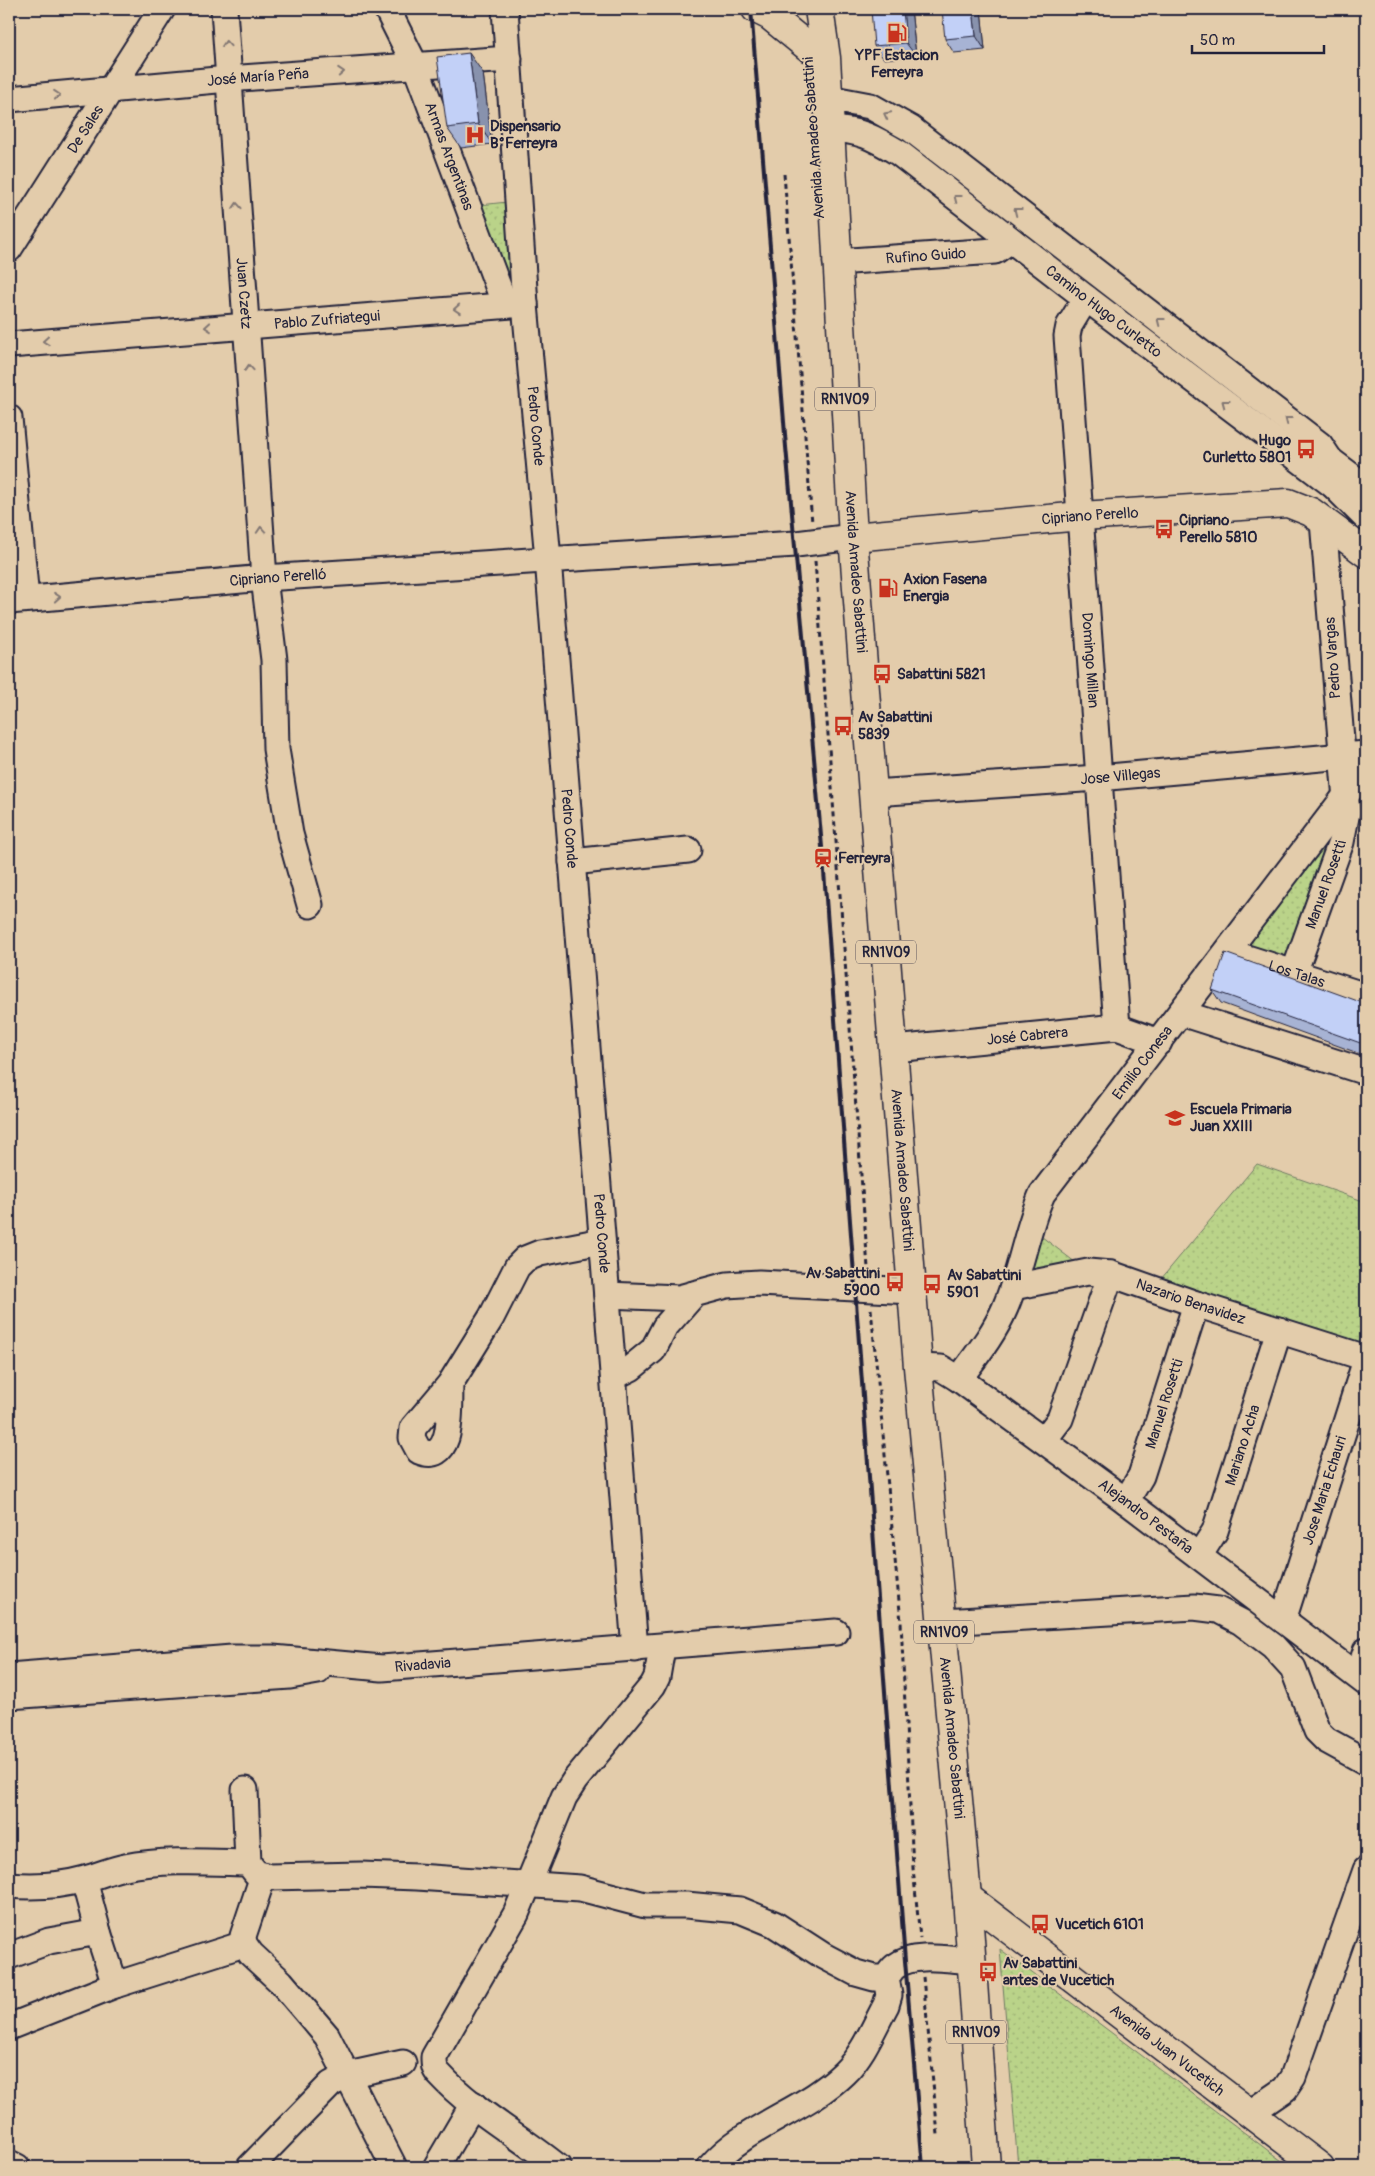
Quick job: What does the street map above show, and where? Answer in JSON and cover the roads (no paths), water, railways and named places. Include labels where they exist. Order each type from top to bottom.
[{"type":"main road","points":[[756,9],[770,16],[784,30],[808,47]]},
{"type":"main road","name":"Avenida Amadeo Sabattini","points":[[805,9],[821,240],[836,262]]},
{"type":"main road","name":"Avenida Amadeo Sabattini","points":[[819,9],[826,58],[853,537],[918,1367],[967,1897],[986,2167]]},
{"type":"main road","name":"Cipriano Perello","points":[[853,537],[1082,516],[1288,503],[1310,512],[1366,553]]},
{"type":"main road","name":"Avenida Juan Vucetich","points":[[967,1897],[1320,2167]]},
{"type":"street","name":"De Sales","points":[[9,249],[162,9]]},
{"type":"street","name":"Juan Czetz","points":[[224,9],[264,578],[274,660],[277,756],[290,834],[310,906]]},
{"type":"street","name":"Armas Argentinas","points":[[387,9],[416,67],[515,304]]},
{"type":"street","name":"Pedro Conde","points":[[505,9],[509,59],[515,304],[548,559],[602,1241],[615,1376],[635,1649]]},
{"type":"street","name":"José María Peña","points":[[9,99],[228,79],[509,59]]},
{"type":"street","points":[[828,98],[870,106],[911,129],[1320,445],[1330,460],[1366,487]]},
{"type":"street","name":"Camino Hugo Curletto","points":[[829,129],[847,130],[872,136],[899,153],[1054,274],[1333,485],[1366,518]]},
{"type":"street","points":[[1019,246],[1045,232]]},
{"type":"street","name":"Rufino Guido","points":[[836,262],[995,250],[1019,246]]},
{"type":"street","points":[[1054,274],[1071,253]]},
{"type":"street","name":"Domingo Millan","points":[[1086,298],[1069,326],[1067,336],[1082,516],[1098,778],[1117,1027]]},
{"type":"street","name":"Pablo Zufriategui","points":[[9,345],[246,324],[515,304]]},
{"type":"street","points":[[9,418],[17,600]]},
{"type":"street","points":[[1330,460],[1333,485]]},
{"type":"street","name":"Pedro Vargas","points":[[1323,521],[1341,756],[1346,794]]},
{"type":"street","name":"Cipriano Perelló","points":[[17,600],[264,578],[814,542],[853,537]]},
{"type":"street","name":"Jose Villegas","points":[[873,793],[1098,778],[1366,754]]},
{"type":"street","name":"Emilio Conesa","points":[[959,1378],[991,1336],[1013,1287],[1031,1220],[1042,1194],[1182,1013],[1366,769]]},
{"type":"street","name":"Manuel Rosetti","points":[[1294,973],[1341,842],[1346,812],[1346,794]]},
{"type":"street","points":[[572,862],[688,850]]},
{"type":"street","name":"Los Talas","points":[[1228,952],[1366,996]]},
{"type":"street","points":[[1182,1013],[1366,1072]]},
{"type":"street","name":"José Cabrera","points":[[894,1049],[1117,1027],[1159,1042]]},
{"type":"street","points":[[450,1384],[491,1318],[517,1267],[525,1259],[540,1253],[602,1241]]},
{"type":"street","name":"Nazario Benavidez","points":[[1013,1287],[1088,1272],[1111,1274],[1196,1304],[1366,1359]]},
{"type":"street","points":[[1044,1440],[1060,1419],[1111,1274]]},
{"type":"street","points":[[607,1295],[679,1298],[727,1285],[759,1283],[912,1291]]},
{"type":"street","points":[[615,1376],[631,1368],[653,1350],[665,1327],[694,1294]]},
{"type":"street","name":"Manuel Rosetti","points":[[1126,1501],[1140,1476],[1196,1304]]},
{"type":"street","name":"Mariano Acha","points":[[1199,1556],[1215,1531],[1279,1330]]},
{"type":"street","name":"Jose Maria Echauri","points":[[1283,1620],[1366,1359]]},
{"type":"street","name":"Alejandro Pestaña","points":[[918,1367],[941,1368],[959,1378],[1126,1501],[1362,1680]]},
{"type":"street","points":[[943,1622],[1194,1607],[1218,1610],[1241,1622],[1273,1646],[1293,1668],[1317,1731],[1326,1740],[1366,1762]]},
{"type":"street","name":"Rivadavia","points":[[9,1676],[232,1658],[273,1658],[382,1668],[662,1648],[836,1632]]},
{"type":"street","points":[[558,2167],[474,2104],[439,2074],[434,2066],[434,2056],[506,1932],[528,1886],[564,1797],[575,1780],[653,1685],[657,1676],[662,1648]]},
{"type":"street","points":[[1362,1680],[1366,1651]]},
{"type":"street","points":[[9,1696],[290,1676],[316,1672],[334,1664]]},
{"type":"street","points":[[245,1790],[256,1870],[243,1936],[244,1944],[251,1954],[281,1982],[327,2036],[394,2167]]},
{"type":"street","points":[[9,1885],[52,1886],[84,1880],[123,1867],[152,1862],[256,1870],[417,1876],[528,1886],[580,1888],[645,1905],[686,1904],[740,1910],[774,1924],[822,1955],[856,1973],[874,1978],[886,1978]]},
{"type":"street","points":[[1250,2114],[1285,2089],[1293,2077],[1366,1870]]},
{"type":"street","points":[[84,1880],[114,1985]]},
{"type":"street","points":[[9,1956],[49,1941],[98,1932]]},
{"type":"street","points":[[9,2027],[114,1985],[244,1944]]},
{"type":"street","points":[[710,2167],[727,2149],[826,2087],[844,2073],[856,2059],[886,2004],[889,1995],[886,1978],[895,1966],[904,1962],[922,1959],[972,1961]]},
{"type":"street","points":[[250,2167],[331,2084],[348,2075],[403,2063]]},
{"type":"street","points":[[436,2167],[474,2104]]},
{"type":"street","points":[[9,2163],[17,2167]]},
{"type":"railway","points":[[751,9],[786,447],[823,858],[905,1961],[923,2167]]},
{"type":"place","name":"YPF Estacion Ferreyra","points":[[897,33]]},
{"type":"place","name":"Dispensario B°Ferreyra","points":[[475,135]]},
{"type":"place","name":"Hugo Curletto 5801","points":[[1306,449]]},
{"type":"place","name":"Cipriano Perello 5810","points":[[1164,529]]},
{"type":"place","name":"Axion Fasena Energia","points":[[888,588]]},
{"type":"place","name":"Sabattini 5821","points":[[882,674]]},
{"type":"place","name":"Av Sabattini 5839","points":[[843,726]]},
{"type":"place","name":"Ferreyra","points":[[823,858]]},
{"type":"place","name":"Escuela Primaria Juan XXIII","points":[[1175,1118]]},
{"type":"place","name":"Av Sabattini 5900","points":[[895,1282]]},
{"type":"place","name":"Av Sabattini 5901","points":[[932,1284]]},
{"type":"place","name":"Vucetich 6101","points":[[1040,1924]]},
{"type":"place","name":"Av Sabattini antes de Vucetich","points":[[988,1972]]}]
